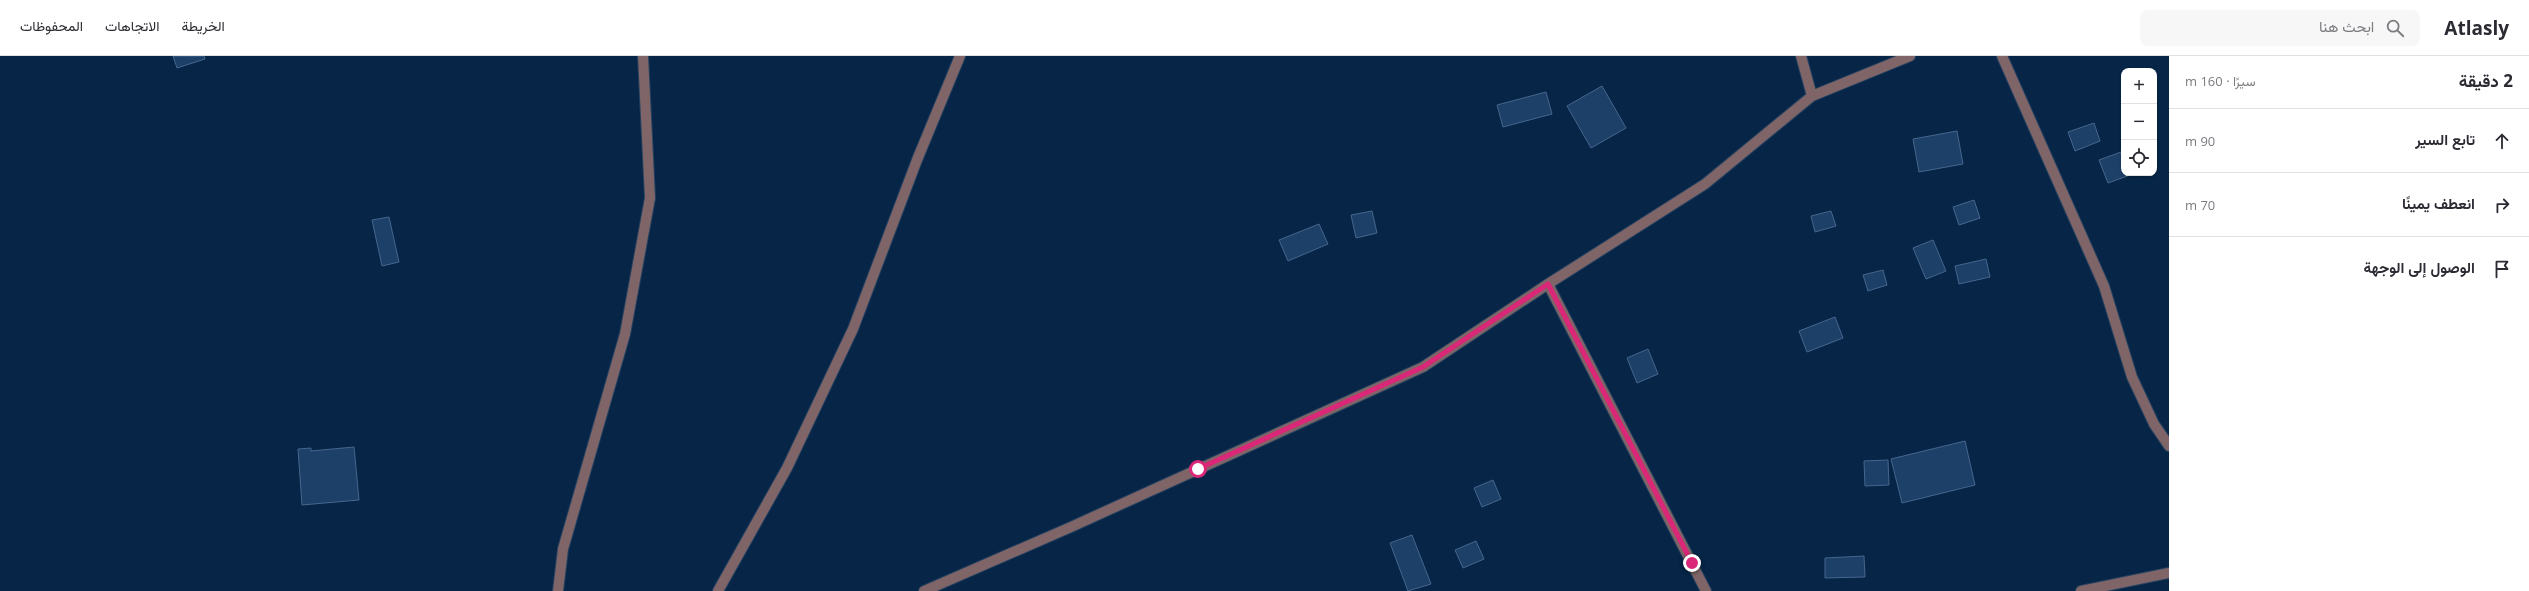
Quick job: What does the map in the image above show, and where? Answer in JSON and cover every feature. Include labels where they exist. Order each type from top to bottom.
[{"type":"street","points":[[558,591],[563,549],[625,334],[650,198],[643,56]]},
{"type":"street","points":[[718,591],[787,468],[853,329],[917,160],[960,56]]},
{"type":"street","points":[[1801,56],[1812,96]]},
{"type":"street","points":[[924,591],[1079,524],[1423,367],[1548,284],[1705,184],[1812,96],[1910,56]]},
{"type":"street","points":[[2002,56],[2104,286],[2132,377],[2154,424],[2169,446]]},
{"type":"street","points":[[1548,284],[1706,591]]},
{"type":"street","points":[[2081,591],[2169,573]]},
{"type":"building","points":[[173,56],[204,56],[205,59],[177,68]]},
{"type":"building","points":[[1602,86],[1626,128],[1591,148],[1567,106]]},
{"type":"building","points":[[1546,92],[1552,114],[1503,127],[1497,105]]},
{"type":"building","points":[[2094,123],[2100,141],[2075,151],[2068,132]]},
{"type":"building","points":[[1957,131],[1963,164],[1919,172],[1913,139]]},
{"type":"building","points":[[2121,152],[2121,176],[2127,176],[2108,183],[2099,160]]},
{"type":"building","points":[[1974,200],[1980,218],[1959,225],[1953,207]]},
{"type":"building","points":[[1372,211],[1377,233],[1356,238],[1351,215]]},
{"type":"building","points":[[1831,211],[1836,226],[1815,232],[1811,216]]},
{"type":"building","points":[[389,217],[399,262],[382,266],[372,220]]},
{"type":"building","points":[[1319,224],[1328,244],[1288,261],[1279,240]]},
{"type":"building","points":[[1933,240],[1946,271],[1926,279],[1913,248]]},
{"type":"building","points":[[1986,259],[1990,277],[1959,284],[1955,266]]},
{"type":"building","points":[[1883,270],[1887,285],[1868,291],[1863,275]]},
{"type":"building","points":[[1835,317],[1843,338],[1807,352],[1799,331]]},
{"type":"building","points":[[1648,349],[1658,374],[1637,383],[1627,358]]},
{"type":"building","points":[[1965,441],[1975,485],[1902,503],[1891,459]]},
{"type":"building","points":[[354,447],[359,500],[302,505],[298,449],[311,448],[311,451]]},
{"type":"building","points":[[1888,460],[1889,485],[1865,486],[1864,461]]},
{"type":"building","points":[[1493,480],[1501,499],[1482,507],[1474,488]]},
{"type":"building","points":[[1412,535],[1431,584],[1408,591],[1390,543]]},
{"type":"building","points":[[1476,541],[1484,559],[1463,568],[1455,550]]},
{"type":"building","points":[[1864,556],[1865,577],[1825,578],[1825,558]]},
{"type":"route","points":[[1198,469],[1423,367],[1548,284],[1692,563]]}]
